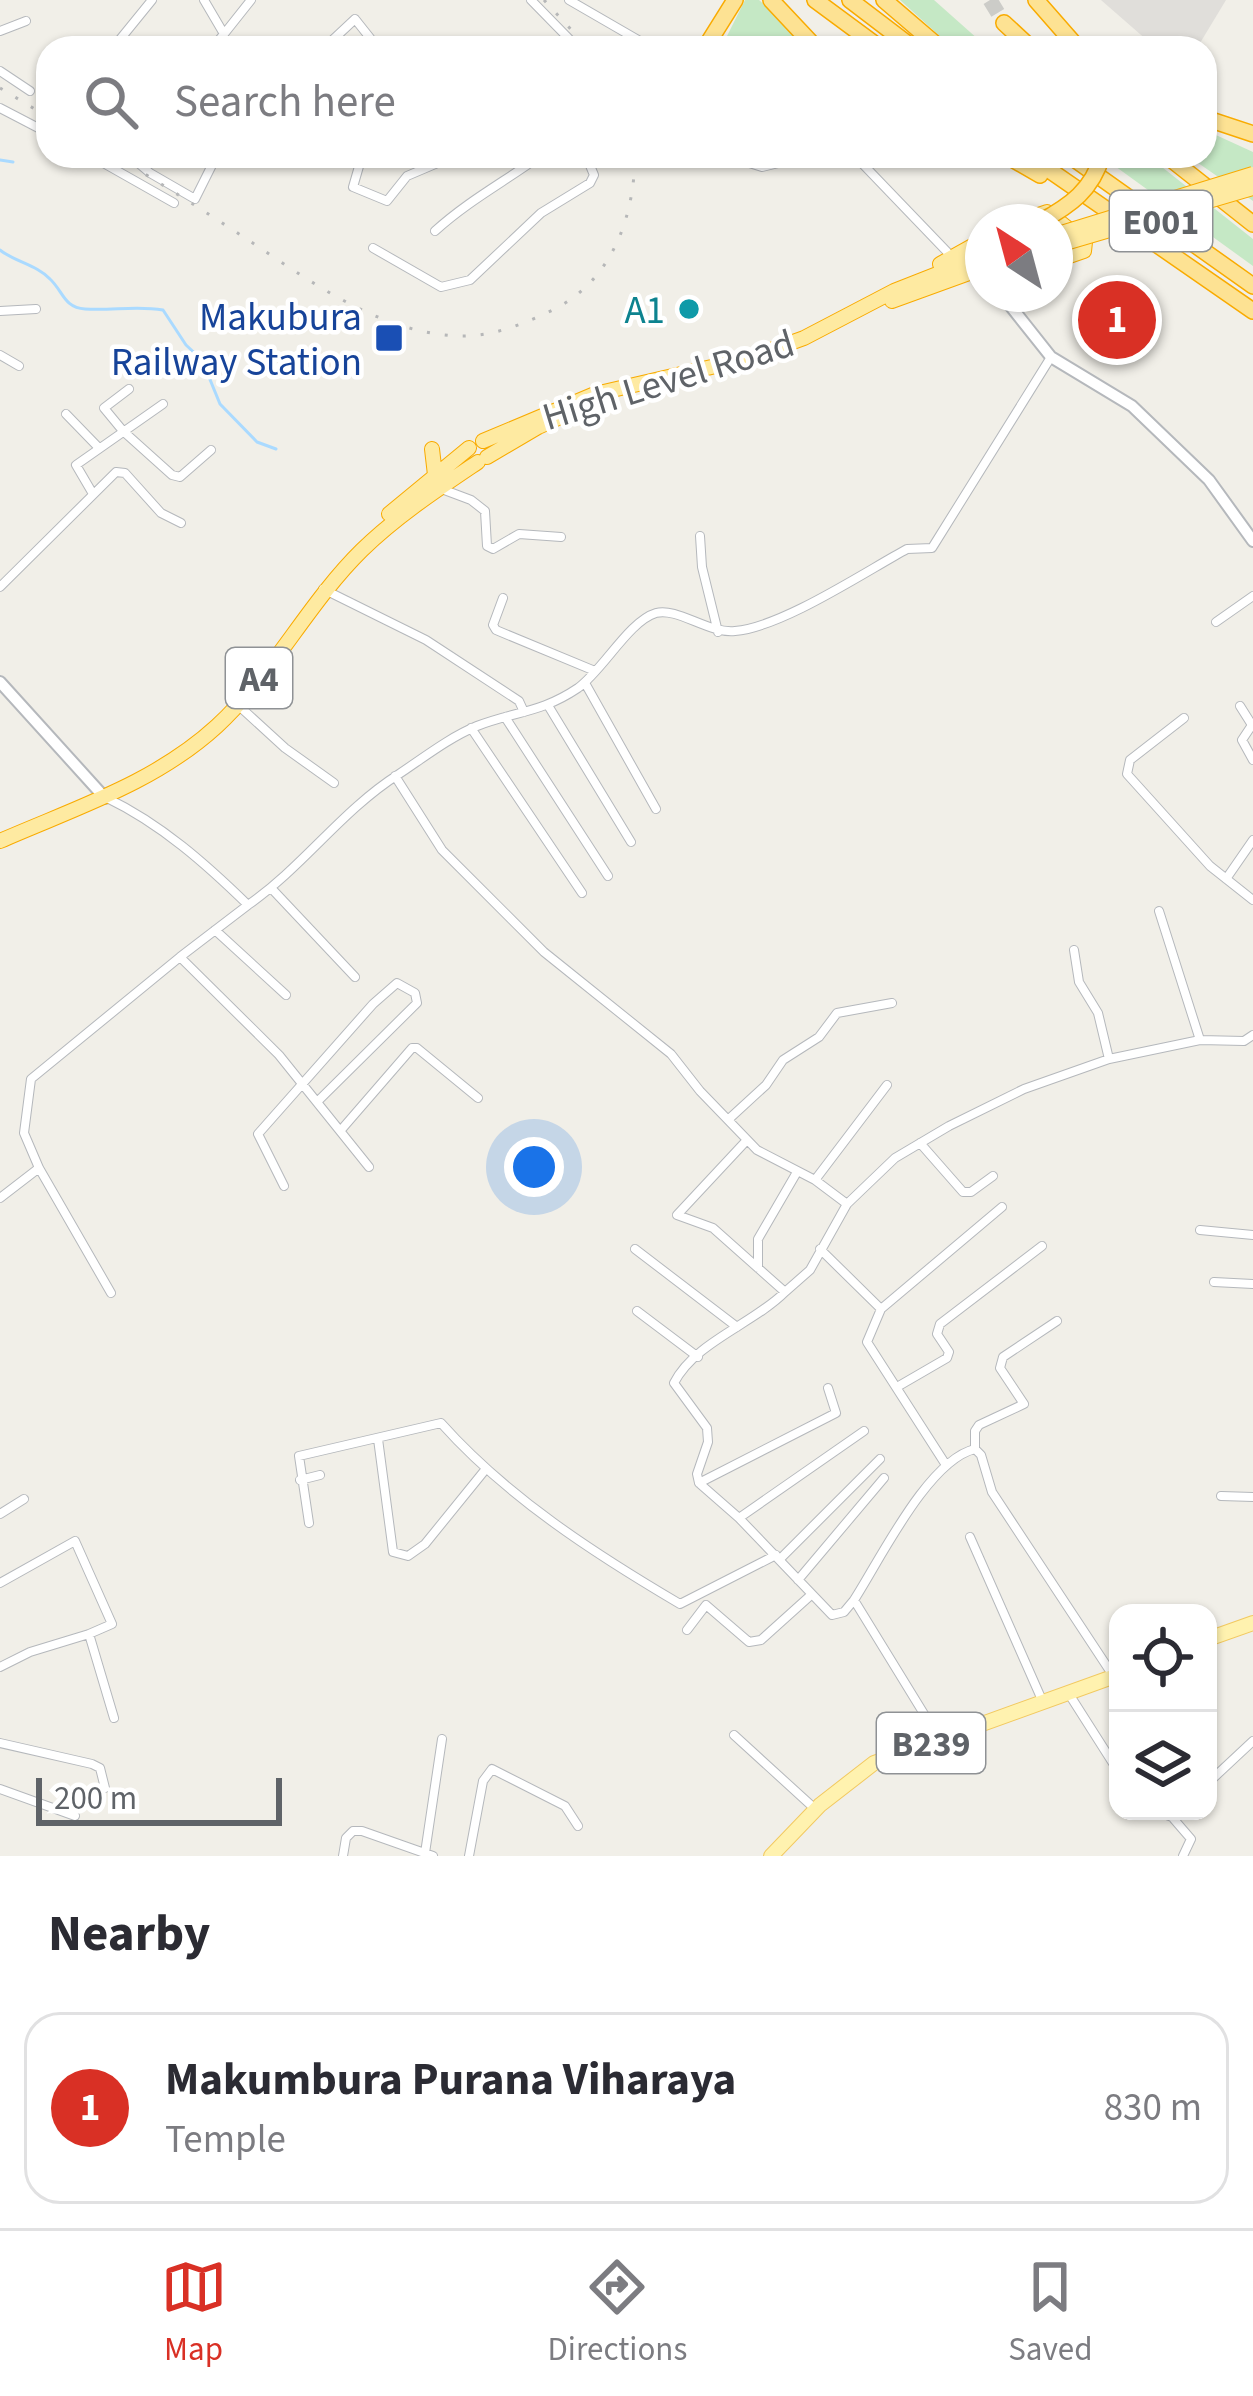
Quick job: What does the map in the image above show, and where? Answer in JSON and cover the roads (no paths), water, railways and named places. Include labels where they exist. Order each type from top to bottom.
[{"type":"highway","points":[[702,36],[723,0]]},
{"type":"highway","points":[[712,36],[735,0]]},
{"type":"highway","points":[[771,0],[805,36]]},
{"type":"highway","points":[[815,0],[864,36]]},
{"type":"highway","points":[[850,0],[897,36]]},
{"type":"highway","points":[[884,0],[926,36]]},
{"type":"highway","points":[[1036,0],[1067,36]]},
{"type":"highway","points":[[1004,23],[1018,36]]},
{"type":"highway","points":[[1059,28],[1071,36]]},
{"type":"highway","points":[[1217,122],[1253,134]]},
{"type":"highway","points":[[1026,168],[1181,260]]},
{"type":"highway","name":"E001","points":[[1047,168],[1253,311]]},
{"type":"highway","name":"E001","points":[[1087,168],[1253,286]]},
{"type":"highway","points":[[1068,204],[1083,194],[1099,168]]},
{"type":"highway","points":[[1182,168],[1253,224]]},
{"type":"highway","points":[[1196,168],[1253,214]]},
{"type":"highway","points":[[1073,229],[1253,174]]},
{"type":"highway","points":[[1073,242],[1253,188]]},
{"type":"highway","points":[[1073,233],[1085,242],[1084,251],[1073,255]]},
{"type":"highway","points":[[955,260],[965,253]]},
{"type":"highway","name":"High Level Road","points":[[0,838],[169,764],[238,705],[377,525],[479,452],[595,394],[746,359],[791,343],[955,260],[965,261]]},
{"type":"highway","name":"High Level Road","points":[[479,452],[593,403],[751,368],[965,270]]},
{"type":"highway","points":[[432,449],[437,481]]},
{"type":"highway","name":"High Level Road","points":[[104,795],[166,759],[211,724],[326,590]]},
{"type":"main road","points":[[1217,1636],[1253,1623]]},
{"type":"main road","name":"B239","points":[[771,1856],[817,1808],[874,1763],[1109,1682]]},
{"type":"street","points":[[123,36],[152,0]]},
{"type":"street","points":[[203,0],[224,34],[251,0]]},
{"type":"street","points":[[531,0],[566,36]]},
{"type":"street","points":[[569,0],[631,36]]},
{"type":"street","points":[[337,36],[355,19],[369,36]]},
{"type":"street","points":[[0,32],[26,21]]},
{"type":"street","points":[[0,71],[30,91]]},
{"type":"street","points":[[0,107],[36,126]]},
{"type":"street","points":[[112,168],[174,203]]},
{"type":"street","points":[[144,168],[195,199],[210,168]]},
{"type":"street","points":[[358,168],[352,188],[388,201],[407,176],[426,168]]},
{"type":"street","points":[[435,231],[472,198],[523,168]]},
{"type":"street","points":[[373,248],[441,287],[470,280],[541,213],[590,183],[591,168]]},
{"type":"street","points":[[867,168],[955,260]]},
{"type":"street","points":[[0,310],[36,310]]},
{"type":"street","points":[[1015,312],[1051,357],[1132,406],[1209,480],[1253,541]]},
{"type":"street","points":[[0,355],[20,366]]},
{"type":"street","points":[[111,1293],[39,1168],[24,1132],[31,1078],[284,880],[346,812],[471,728],[549,707],[585,683],[653,613],[666,612],[718,632],[739,632],[771,622],[908,550],[932,548],[1051,357]]},
{"type":"street","points":[[130,389],[104,408],[172,475],[180,477],[212,450]]},
{"type":"street","points":[[93,494],[76,465],[163,404]]},
{"type":"street","points":[[66,414],[98,447]]},
{"type":"street","points":[[0,587],[116,472],[125,473],[161,513],[181,523]]},
{"type":"street","points":[[437,481],[485,512],[487,546],[494,549],[519,534],[561,538]]},
{"type":"street","points":[[700,536],[702,567],[718,632]]},
{"type":"street","points":[[326,590],[426,640],[519,701],[524,712]]},
{"type":"street","points":[[1216,622],[1253,596]]},
{"type":"street","points":[[503,598],[493,625],[496,630],[596,671]]},
{"type":"street","points":[[585,683],[656,809]]},
{"type":"street","points":[[2,687],[104,795],[181,845],[248,905]]},
{"type":"street","points":[[238,705],[285,748],[334,782]]},
{"type":"street","points":[[1240,706],[1252,724],[1242,740],[1253,760]]},
{"type":"street","points":[[549,707],[632,842]]},
{"type":"street","points":[[506,717],[608,876]]},
{"type":"street","points":[[1184,718],[1125,768],[1175,829],[1253,899]]},
{"type":"street","points":[[471,728],[582,893]]},
{"type":"street","points":[[395,776],[442,850],[544,952],[671,1054],[747,1140],[848,1204]]},
{"type":"street","points":[[1226,878],[1253,840]]},
{"type":"street","points":[[272,889],[355,976]]},
{"type":"street","points":[[1159,911],[1200,1040]]},
{"type":"street","points":[[215,930],[286,995]]},
{"type":"street","points":[[1074,950],[1079,982],[1098,1013],[1109,1060]]},
{"type":"street","points":[[180,957],[303,1082],[368,1167]]},
{"type":"street","points":[[284,1186],[259,1135],[397,983],[415,993],[417,1003],[318,1101]]},
{"type":"street","points":[[730,1118],[766,1085],[783,1060],[819,1037],[837,1012],[892,1003]]},
{"type":"street","points":[[975,1449],[946,1465],[910,1511],[854,1600],[844,1612],[832,1615],[699,1483],[707,1429],[674,1383],[698,1357],[810,1270],[848,1204],[895,1158],[1024,1089],[1109,1060],[1200,1040],[1244,1041],[1253,1035]]},
{"type":"street","points":[[341,1130],[412,1048],[478,1098]]},
{"type":"street","points":[[815,1180],[887,1085]]},
{"type":"street","points":[[747,1140],[677,1215],[713,1228],[785,1292]]},
{"type":"street","points":[[920,1143],[963,1192],[993,1176]]},
{"type":"street","points":[[0,1198],[39,1168]]},
{"type":"street","points":[[757,1269],[758,1239],[797,1172]]},
{"type":"street","points":[[946,1465],[867,1342],[880,1309],[1002,1208]]},
{"type":"street","points":[[1200,1231],[1253,1235]]},
{"type":"street","points":[[897,1387],[947,1358],[949,1352],[937,1334],[940,1324],[1042,1246]]},
{"type":"street","points":[[635,1250],[737,1327]]},
{"type":"street","points":[[820,1250],[880,1309]]},
{"type":"street","points":[[1214,1282],[1253,1284]]},
{"type":"street","points":[[637,1311],[698,1357]]},
{"type":"street","points":[[1057,1321],[1003,1357],[1000,1368],[1024,1403],[979,1425],[975,1449],[992,1492],[1109,1672]]},
{"type":"street","points":[[699,1483],[836,1413],[828,1388]]},
{"type":"street","points":[[309,1523],[298,1462],[304,1453],[441,1423],[485,1470],[621,1569],[680,1604],[778,1557],[880,1459]]},
{"type":"street","points":[[739,1518],[864,1431]]},
{"type":"street","points":[[378,1439],[393,1552],[408,1556],[425,1544],[485,1470]]},
{"type":"street","points":[[300,1480],[320,1475]]},
{"type":"street","points":[[798,1580],[884,1478]]},
{"type":"street","points":[[1221,1496],[1253,1497]]},
{"type":"street","points":[[0,1514],[24,1499]]},
{"type":"street","points":[[970,1537],[1043,1704]]},
{"type":"street","points":[[0,1583],[75,1541],[112,1624],[2,1662]]},
{"type":"street","points":[[687,1630],[706,1605],[748,1642],[761,1640],[811,1595]]},
{"type":"street","points":[[854,1600],[940,1740]]},
{"type":"street","points":[[89,1634],[114,1718]]},
{"type":"street","points":[[1070,1694],[1109,1757]]},
{"type":"street","points":[[738,1736],[817,1808]]},
{"type":"street","points":[[343,1856],[346,1838],[353,1831],[429,1855],[442,1738]]},
{"type":"street","points":[[1217,1775],[1253,1741]]},
{"type":"street","points":[[0,1743],[92,1764],[100,1768],[105,1788]]},
{"type":"street","points":[[469,1856],[483,1780],[492,1769],[565,1806],[578,1826]]},
{"type":"street","points":[[0,1789],[75,1816]]},
{"type":"street","points":[[1179,1820],[1190,1839],[1183,1856]]},
{"type":"street","points":[[398,1856],[405,1846]]},
{"type":"waterway","points":[[0,160],[13,162]]},
{"type":"waterway","points":[[0,250],[45,274],[78,308],[163,310],[202,360],[220,404],[257,442],[276,449]]},
{"type":"tunnel","points":[[990,0],[1004,23]]},
{"type":"railway","points":[[544,0],[577,36]]},
{"type":"railway","points":[[0,88],[36,110]]},
{"type":"railway","points":[[134,168],[370,314],[428,333],[459,336],[497,332],[533,319],[575,296],[591,281],[624,224],[634,168]]},
{"type":"place","name":"A1","points":[[689,309]]},
{"type":"place","name":"Makumbura Purana Viharaya","points":[[1117,320]]},
{"type":"place","name":"Makubura Railway Station","points":[[389,338]]}]
